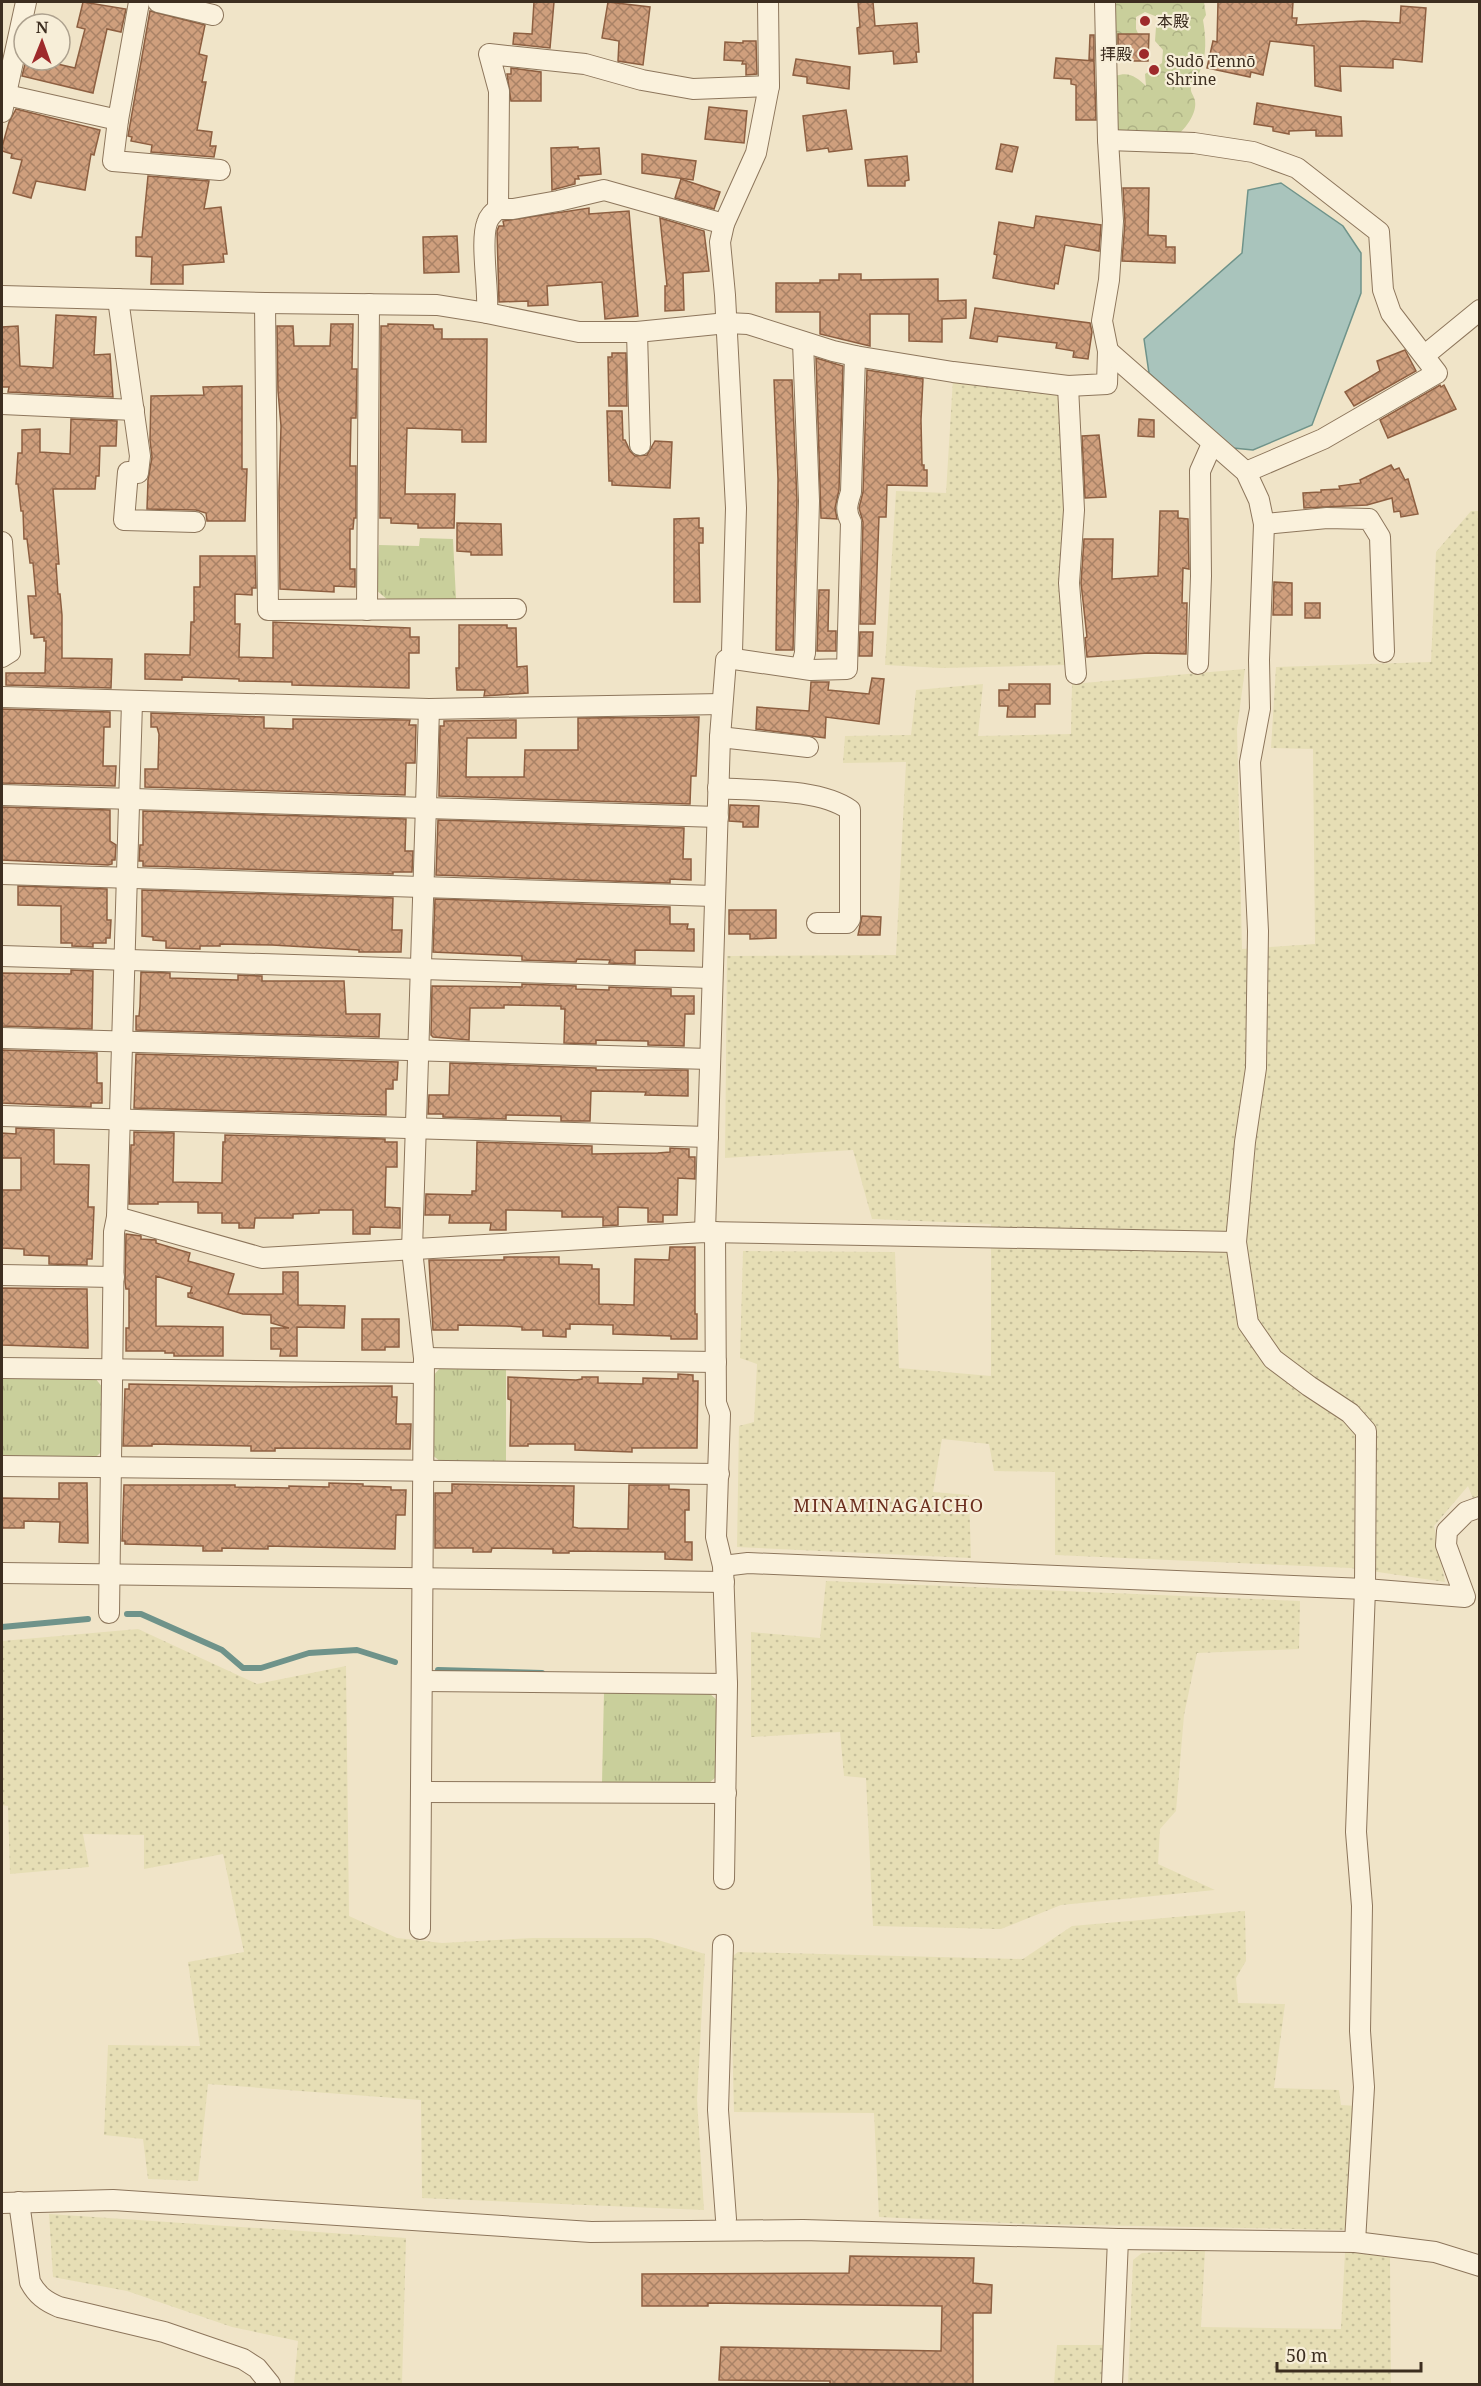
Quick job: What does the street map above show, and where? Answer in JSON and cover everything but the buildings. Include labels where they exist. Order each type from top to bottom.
[{"type":"street","points":[[26,2],[3,100],[118,120]]},
{"type":"street","points":[[139,2],[118,120],[114,161],[220,170]]},
{"type":"street","points":[[158,2],[213,15]]},
{"type":"street","points":[[734,659],[732,652],[735,508],[727,323],[720,242],[724,224],[756,153],[769,86],[768,2]]},
{"type":"street","points":[[2,296],[437,305],[579,332],[637,332],[727,323],[748,324],[855,356],[953,372],[1068,386],[1107,384],[1108,351],[1102,321],[1109,280],[1113,221],[1108,140],[1105,2]]},
{"type":"street","points":[[498,209],[499,92],[489,54],[585,64],[642,80],[693,89],[769,86]]},
{"type":"street","points":[[1108,140],[1194,143],[1253,152],[1297,168],[1379,232],[1383,290],[1391,313],[1437,373],[1323,439],[1246,472]]},
{"type":"street","points":[[487,313],[484,234],[490,215],[498,209],[513,209],[558,201],[604,190],[724,224]]},
{"type":"street","points":[[118,299],[140,456],[138,473],[128,472],[124,520],[195,522]]},
{"type":"street","points":[[265,303],[268,610],[516,609]]},
{"type":"street","points":[[367,610],[369,304]]},
{"type":"street","points":[[1425,355],[1479,310]]},
{"type":"street","points":[[637,332],[640,445]]},
{"type":"street","points":[[801,668],[805,653],[809,532],[802,342]]},
{"type":"street","points":[[1108,351],[1246,472],[1259,500],[1264,524],[1259,660],[1260,709],[1250,762],[1258,931],[1256,1068],[1245,1142],[1236,1242],[1248,1323],[1273,1359],[1350,1413],[1366,1431],[1365,1589],[1356,1832],[1362,1906],[1360,2031],[1364,2087],[1355,2242]]},
{"type":"street","points":[[724,1880],[727,1684],[724,1574],[717,1537],[720,1414],[716,1403],[708,1137],[711,978],[722,704],[726,660],[734,659],[801,668],[847,669],[851,522],[847,514],[847,506],[851,492],[855,356]]},
{"type":"street","points":[[1068,386],[1074,510],[1069,583],[1076,674]]},
{"type":"street","points":[[2,404],[134,410]]},
{"type":"street","points":[[1198,664],[1201,565],[1200,471],[1212,444]]},
{"type":"street","points":[[1264,524],[1327,518],[1370,519],[1380,537],[1384,652]]},
{"type":"street","points":[[2,542],[10,652],[2,657]]},
{"type":"street","points":[[2,697],[429,709],[722,704]]},
{"type":"street","points":[[109,1613],[114,1232],[117,1216],[132,702]]},
{"type":"street","points":[[420,1929],[423,1792],[421,1578],[423,1366],[412,1250],[429,709]]},
{"type":"street","points":[[720,737],[808,747]]},
{"type":"street","points":[[718,788],[822,796],[839,802],[850,810],[850,919],[847,923],[817,922]]},
{"type":"street","points":[[2,795],[718,817]]},
{"type":"street","points":[[2,874],[714,896]]},
{"type":"street","points":[[2,956],[711,978]]},
{"type":"street","points":[[2,1038],[709,1059]]},
{"type":"street","points":[[2,1116],[708,1137]]},
{"type":"street","points":[[117,1216],[262,1258],[710,1232],[1236,1242]]},
{"type":"street","points":[[2,1275],[114,1276]]},
{"type":"street","points":[[2,1368],[112,1369],[716,1362]]},
{"type":"street","points":[[2,1466],[719,1474]]},
{"type":"street","points":[[2,1573],[421,1578],[724,1574],[748,1563],[1365,1589],[1465,1597],[1446,1545],[1447,1531],[1466,1512],[1479,1507]]},
{"type":"street","points":[[422,1682],[727,1684]]},
{"type":"street","points":[[423,1792],[726,1793]]},
{"type":"street","points":[[723,1945],[718,2110],[726,2219]]},
{"type":"street","points":[[270,2385],[257,2368],[243,2359],[164,2332],[59,2307],[46,2301],[36,2293],[30,2282],[10,2202],[113,2200],[591,2232],[803,2230],[1118,2239],[1355,2242],[1435,2252],[1479,2266]]},
{"type":"street","points":[[1112,2385],[1118,2239]]},
{"type":"shaded area","points":[[953,379],[1061,392],[1068,510],[1066,665],[942,668],[885,665],[896,491],[946,493]]},
{"type":"shaded area","points":[[1471,511],[1479,511],[1480,1516],[1468,1486],[1434,1526],[1445,1582],[1351,1568],[1055,1555],[1055,1472],[994,1471],[989,1444],[942,1439],[933,1492],[969,1495],[971,1558],[737,1547],[739,1426],[754,1422],[757,1364],[740,1358],[743,1251],[895,1252],[899,1368],[991,1376],[991,1224],[872,1219],[853,1150],[725,1158],[727,956],[896,955],[906,762],[843,763],[845,736],[911,735],[916,690],[983,684],[978,736],[1071,734],[1072,684],[1245,669],[1237,729],[1242,949],[1315,944],[1313,749],[1271,748],[1276,667],[1431,662],[1436,552]]},
{"type":"shaded area","points":[[826,1581],[1300,1601],[1299,1649],[1197,1653],[1184,1715],[1176,1811],[1160,1829],[1158,1864],[1215,1890],[1061,1905],[1001,1929],[873,1926],[866,1778],[844,1776],[840,1732],[751,1737],[751,1632],[820,1638]]},
{"type":"shaded area","points":[[138,1629],[257,1684],[346,1666],[349,1916],[397,1938],[442,1943],[533,1938],[651,1938],[705,1954],[697,2100],[704,2210],[422,2198],[421,2100],[208,2084],[198,2181],[148,2179],[143,2139],[104,2135],[108,2045],[200,2046],[188,1962],[244,1952],[223,1854],[144,1869],[144,1835],[83,1834],[89,1867],[10,1874],[8,1806],[2,1805],[2,1641]]},
{"type":"shaded area","points":[[1245,1911],[1246,1961],[1236,1978],[1238,2003],[1285,2004],[1274,2088],[1339,2090],[1341,2105],[1357,2106],[1348,2230],[1029,2224],[879,2217],[874,2113],[734,2112],[730,1958],[738,1952],[1023,1959],[1072,1926]]},
{"type":"shaded area","points":[[49,2214],[406,2238],[402,2384],[294,2384],[298,2341],[232,2327],[127,2291],[53,2277]]},
{"type":"shaded area","points":[[1205,2250],[1201,2327],[1341,2329],[1345,2252],[1390,2254],[1391,2384],[1128,2384],[1133,2260],[1142,2253]]},
{"type":"shaded area","points":[[1057,2345],[1105,2345],[1104,2384],[1054,2384]]},
{"type":"green space","name":"Sudō Tennō Shrine","points":[[1114,2],[1204,2],[1205,52],[1200,71],[1191,87],[1195,106],[1193,115],[1179,134],[1120,139],[1112,113],[1115,76],[1125,74],[1132,76],[1146,86],[1145,74],[1162,63],[1163,50],[1155,41],[1156,27],[1160,18],[1145,12],[1136,17],[1136,29],[1142,42],[1122,48],[1115,42]]},
{"type":"green space","points":[[420,538],[453,539],[456,599],[388,600],[376,590],[379,545],[419,546]]},
{"type":"green space","points":[[442,1366],[506,1368],[506,1463],[441,1462],[431,1454],[430,1379]]},
{"type":"green space","points":[[2,1377],[95,1378],[103,1388],[103,1450],[95,1458],[2,1457]]},
{"type":"green space","points":[[604,1692],[709,1693],[718,1701],[717,1776],[708,1784],[602,1783]]},
{"type":"water","points":[[1281,183],[1343,226],[1361,253],[1361,293],[1312,425],[1253,450],[1233,448],[1149,373],[1144,339],[1242,253],[1248,190]]},
{"type":"waterway","points":[[127,1614],[141,1614],[222,1650],[243,1668],[261,1668],[309,1653],[357,1650],[395,1662]]},
{"type":"waterway","points":[[2,1627],[88,1619]]},
{"type":"waterway","points":[[438,1670],[542,1673]]},
{"type":"place","name":"本殿","points":[[1145,21]]},
{"type":"place","name":"拝殿","points":[[1144,54]]},
{"type":"place","name":"Sudō Tennō Shrine","points":[[1154,70]]},
{"type":"district","name":"MINAMINAGAICHO","points":[[889,1505]]}]
